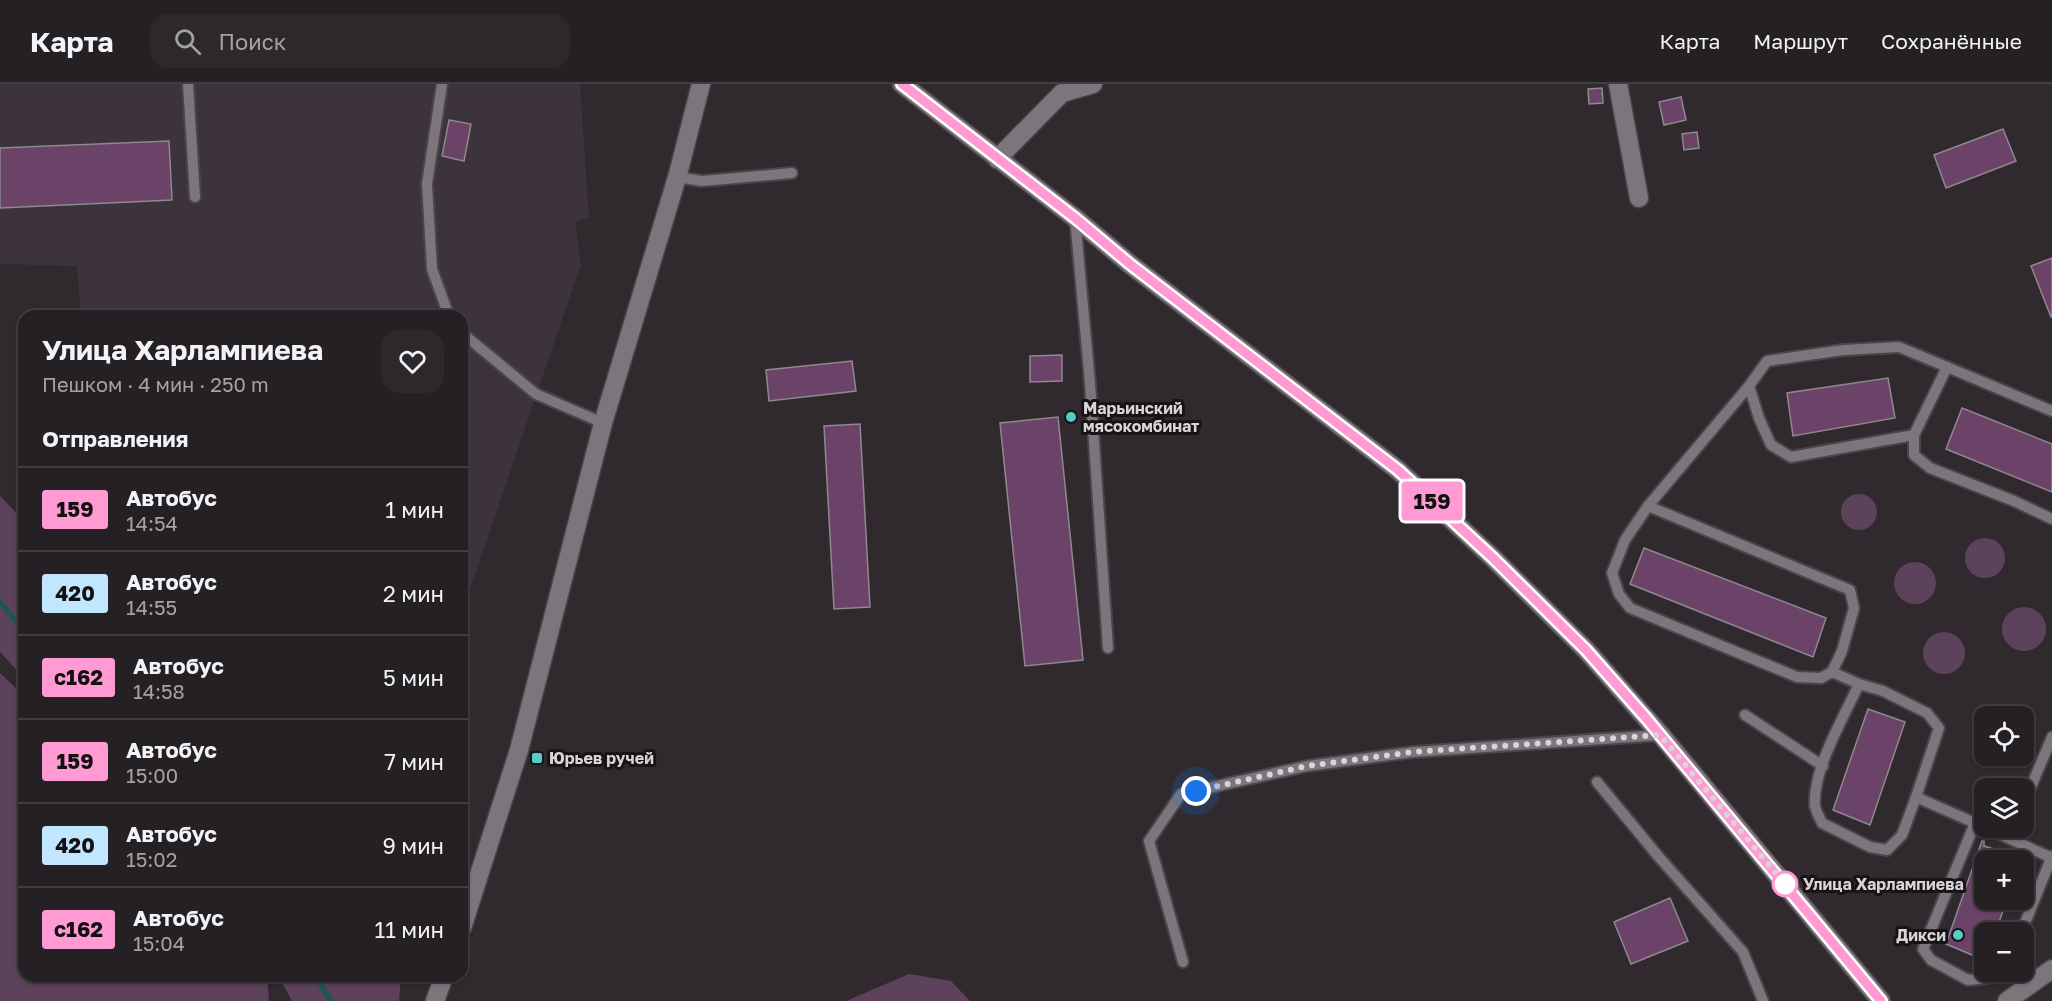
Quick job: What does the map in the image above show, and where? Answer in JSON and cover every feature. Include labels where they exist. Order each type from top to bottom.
[{"type":"street","points":[[468,909],[519,750],[603,423],[678,174],[701,84]]},
{"type":"street","points":[[902,84],[1075,218],[1131,265],[1398,470],[1493,558],[1586,650],[1660,735],[1881,1001]]},
{"type":"street","points":[[997,159],[1062,93],[1093,84]]},
{"type":"street","points":[[1618,84],[1639,198]]},
{"type":"street","points":[[2007,1001],[2052,969]]},
{"type":"street","points":[[435,1001],[442,982]]},
{"type":"lane","points":[[188,84],[195,197]]},
{"type":"lane","points":[[442,84],[427,184],[432,269],[447,310]]},
{"type":"lane","points":[[678,174],[683,178],[702,181],[792,173]]},
{"type":"lane","points":[[1075,218],[1090,383],[1108,648]]},
{"type":"lane","points":[[468,338],[536,394],[603,423]]},
{"type":"lane","points":[[1648,506],[1850,590],[1854,608],[1842,651],[1832,672],[1821,678],[1797,677],[1630,608],[1619,594],[1612,573],[1625,540],[1648,506],[1749,387],[1767,361],[1843,350],[1899,347],[2052,411]]},
{"type":"lane","points":[[1947,367],[1914,435],[1914,455],[1930,468],[2014,501],[2052,519]]},
{"type":"lane","points":[[1749,387],[1758,418],[1771,444],[1791,457],[1914,435]]},
{"type":"lane","points":[[1832,672],[1883,692],[1927,713],[1939,728],[1902,835],[1887,850],[1870,847],[1822,823],[1815,808],[1816,784],[1859,684]]},
{"type":"lane","points":[[1745,715],[1823,766]]},
{"type":"lane","points":[[1183,963],[1149,841],[1181,794],[1307,766],[1413,752],[1660,735]]},
{"type":"lane","points":[[2034,780],[2052,737]]},
{"type":"lane","points":[[1596,782],[1743,952],[1763,1001]]},
{"type":"lane","points":[[1916,797],[1974,822]]},
{"type":"lane","points":[[1974,979],[1968,980],[1931,960],[1923,949],[1976,838]]},
{"type":"lane","points":[[2009,838],[2052,857],[2025,922]]},
{"type":"shaded area","points":[[0,84],[580,84],[589,218],[575,222],[581,264],[468,595],[468,310],[81,310],[77,266],[0,264]]},
{"type":"shaded area","points":[[1859,494],[1871,500],[1877,512],[1871,524],[1859,530],[1847,524],[1841,512],[1847,500]]},
{"type":"shaded area","points":[[0,496],[18,515],[18,672],[0,652]]},
{"type":"shaded area","points":[[1985,538],[1993,539],[1999,544],[2004,550],[2004,566],[1999,572],[1993,577],[1985,578],[1977,577],[1971,572],[1966,566],[1965,558],[1966,550],[1971,544],[1977,539]]},
{"type":"shaded area","points":[[1915,562],[1923,563],[1930,568],[1935,575],[1935,591],[1930,598],[1923,603],[1915,604],[1907,603],[1900,598],[1895,591],[1894,583],[1895,575],[1900,568],[1907,563]]},
{"type":"shaded area","points":[[2024,607],[2039,614],[2046,629],[2039,644],[2024,651],[2009,644],[2002,629],[2009,614]]},
{"type":"shaded area","points":[[1944,632],[1959,638],[1965,653],[1959,668],[1944,674],[1929,668],[1923,653],[1929,638]]},
{"type":"shaded area","points":[[0,673],[18,690],[18,982],[267,982],[269,1001],[0,1001]]},
{"type":"shaded area","points":[[909,974],[951,981],[970,1001],[846,1001]]},
{"type":"shaded area","points":[[282,982],[401,982],[399,1001],[292,1001]]},
{"type":"building","points":[[1602,88],[1603,103],[1589,104],[1588,89]]},
{"type":"building","points":[[1681,97],[1686,120],[1664,125],[1659,102]]},
{"type":"building","points":[[449,120],[471,124],[464,161],[442,156]]},
{"type":"building","points":[[2003,129],[2016,161],[1946,188],[1934,155]]},
{"type":"building","points":[[1697,132],[1699,148],[1684,150],[1682,134]]},
{"type":"building","points":[[169,141],[172,200],[0,208],[0,148]]},
{"type":"building","points":[[2052,258],[2052,317],[2051,317],[2031,266]]},
{"type":"building","points":[[1062,355],[1062,381],[1030,382],[1030,356]]},
{"type":"building","points":[[852,361],[856,391],[769,401],[766,370]]},
{"type":"building","points":[[1888,378],[1895,418],[1793,436],[1787,393]]},
{"type":"building","points":[[1962,408],[2052,444],[2052,492],[1946,449]]},
{"type":"building","points":[[1058,417],[1083,660],[1025,666],[1000,423]]},
{"type":"building","points":[[860,424],[870,607],[834,609],[824,426]]},
{"type":"building","points":[[1644,548],[1826,618],[1813,657],[1630,584]]},
{"type":"building","points":[[1868,709],[1905,722],[1870,825],[1833,810]]},
{"type":"building","points":[[1984,841],[1984,846],[1997,850],[1979,850]]},
{"type":"building","points":[[1974,864],[1974,910],[2003,910],[1999,922],[1974,922],[1974,956],[1946,944]]},
{"type":"building","points":[[1670,898],[1688,941],[1631,964],[1614,922]]},
{"type":"waterway","points":[[0,602],[18,624]]},
{"type":"waterway","points":[[319,982],[331,1001]]},
{"type":"bus line","name":"159","points":[[902,84],[1075,218],[1131,265],[1398,470],[1493,558],[1586,650],[1646,718],[1881,1001]]},
{"type":"place","name":"Марьинский мясокомбинат","points":[[1071,417]]},
{"type":"place","name":"Юрьев ручей","points":[[537,758]]},
{"type":"place","name":"Улица Харлампиева","points":[[1785,884]]},
{"type":"place","name":"Дикси","points":[[1958,935]]},
{"type":"route","points":[[1196,791],[1307,766],[1413,752],[1660,735],[1785,884]]}]
